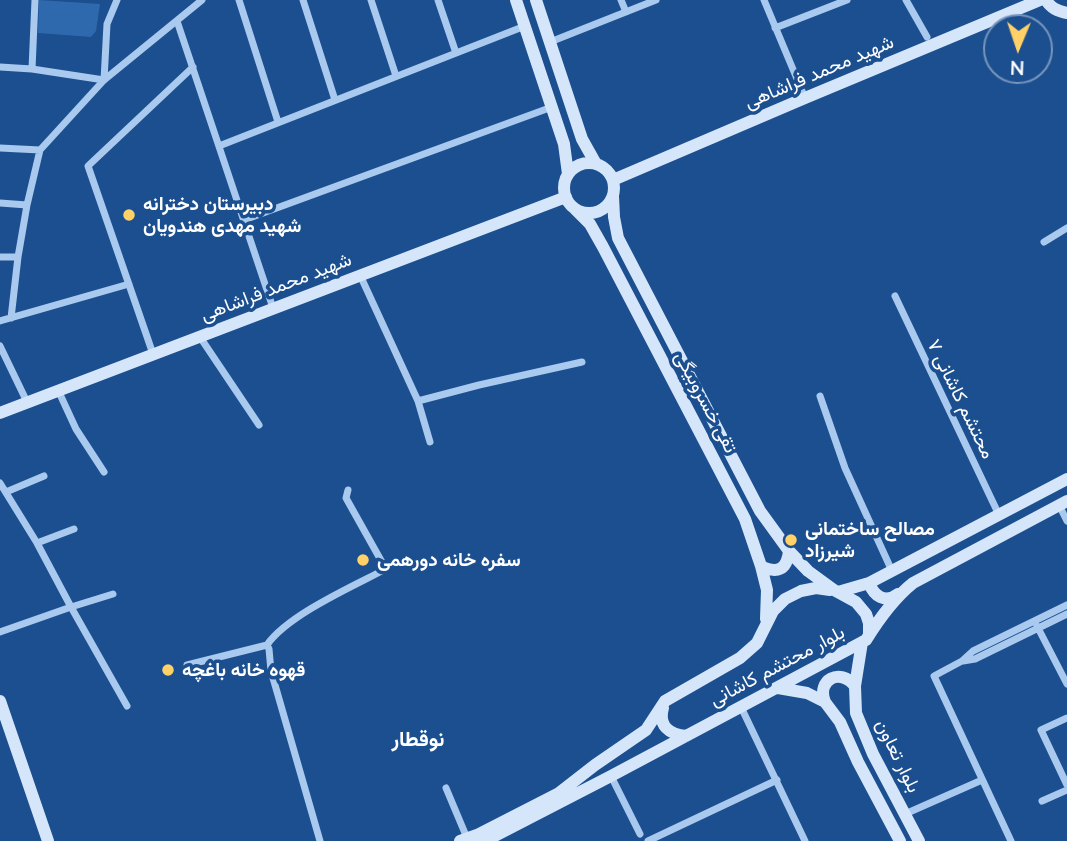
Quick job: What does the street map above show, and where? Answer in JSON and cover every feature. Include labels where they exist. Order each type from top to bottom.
[{"type":"main road","points":[[516,0],[564,144],[568,174],[564,189],[566,197],[575,209],[597,212],[610,202],[613,180],[609,173],[596,164],[582,139],[536,0]]},
{"type":"main road","name":"شهید محمد فراشاهی","points":[[613,180],[1040,0]]},
{"type":"main road","points":[[1046,0],[1058,11],[1067,13]]},
{"type":"main road","points":[[568,174],[581,164],[596,164]]},
{"type":"main road","name":"تقی خسروبیگی","points":[[613,195],[618,238],[760,511],[789,551],[808,571],[856,602],[866,614],[870,631],[864,641]]},
{"type":"main road","name":"شهید محمد فراشاهی","points":[[0,413],[566,197]]},
{"type":"main road","name":"تقی خسروبیگی","points":[[575,209],[590,224],[603,247],[745,519],[767,590],[766,626]]},
{"type":"main road","name":"بلوار محتشم کاشانی","points":[[464,840],[559,793],[646,730],[665,701],[740,658],[757,643],[773,611],[785,599],[801,591],[816,588],[836,591],[869,583],[1067,479]]},
{"type":"main road","name":"بلوار محتشم کاشانی","points":[[488,840],[864,641],[900,593],[913,583],[1063,503]]},
{"type":"main road","points":[[761,566],[770,571],[780,569],[788,562],[789,551]]},
{"type":"main road","points":[[869,583],[872,591],[886,599],[894,598],[900,593]]},
{"type":"main road","name":"بلوار تعاون","points":[[864,641],[855,686],[856,713],[873,754],[919,841]]},
{"type":"main road","points":[[825,702],[822,692],[831,678],[842,676],[852,681],[855,686]]},
{"type":"main road","points":[[777,688],[807,693],[825,702]]},
{"type":"main road","points":[[0,701],[48,841]]},
{"type":"main road","points":[[665,701],[661,713],[666,729],[671,733],[686,736]]},
{"type":"main road","name":"بلوار تعاون","points":[[825,702],[840,722],[900,841]]},
{"type":"main road","points":[[595,765],[593,776],[596,779],[608,778]]},
{"type":"street","points":[[32,69],[35,0]]},
{"type":"street","points":[[104,80],[107,24],[117,0]]},
{"type":"street","points":[[11,318],[18,257],[40,150],[104,80],[202,0]]},
{"type":"street","points":[[239,0],[278,122]]},
{"type":"street","points":[[303,0],[335,100]]},
{"type":"street","points":[[371,0],[396,76]]},
{"type":"street","points":[[438,0],[456,53]]},
{"type":"street","points":[[621,0],[626,12]]},
{"type":"street","points":[[550,42],[656,0]]},
{"type":"street","points":[[764,0],[805,97]]},
{"type":"street","points":[[775,28],[847,0]]},
{"type":"street","points":[[906,0],[927,37]]},
{"type":"street","points":[[177,21],[273,308]]},
{"type":"street","points":[[219,146],[525,26]]},
{"type":"street","points":[[0,67],[104,80]]},
{"type":"street","points":[[153,354],[88,166],[193,67]]},
{"type":"street","points":[[244,220],[552,107]]},
{"type":"street","points":[[0,148],[40,150]]},
{"type":"street","points":[[0,204],[27,205]]},
{"type":"street","points":[[1044,242],[1067,228]]},
{"type":"street","points":[[0,257],[18,257]]},
{"type":"street","points":[[360,275],[418,401],[430,442]]},
{"type":"street","points":[[0,321],[129,284]]},
{"type":"street","name":"محتشم کاشانی ۷","points":[[895,296],[999,515]]},
{"type":"street","points":[[200,337],[259,425]]},
{"type":"street","points":[[0,346],[27,402]]},
{"type":"street","points":[[418,401],[582,362]]},
{"type":"street","points":[[0,370],[10,367]]},
{"type":"street","points":[[58,390],[76,429],[104,472]]},
{"type":"street","points":[[820,396],[845,468],[892,571]]},
{"type":"street","points":[[6,492],[44,477]]},
{"type":"street","points":[[0,483],[37,543],[127,706]]},
{"type":"street","points":[[187,665],[267,645],[275,633],[382,571],[383,564],[346,498],[348,489]]},
{"type":"street","points":[[1063,503],[1067,521]]},
{"type":"street","points":[[37,543],[74,529]]},
{"type":"street","points":[[0,632],[113,594]]},
{"type":"street","points":[[1036,624],[1067,605]]},
{"type":"street","points":[[1011,841],[933,676],[962,661],[972,651],[1067,614]]},
{"type":"street","points":[[1036,624],[1067,684]]},
{"type":"street","points":[[267,645],[270,649],[271,671],[320,841]]},
{"type":"street","points":[[741,707],[777,780],[801,840]]},
{"type":"street","points":[[1042,801],[1067,788],[1041,730],[1067,718]]},
{"type":"street","points":[[608,778],[640,834]]},
{"type":"street","points":[[648,841],[777,780]]},
{"type":"street","points":[[905,814],[982,780]]},
{"type":"street","points":[[446,788],[464,840]]},
{"type":"shaded area","points":[[39,0],[100,4],[96,31],[91,37],[38,33]]},
{"type":"place","name":"دبیرستان دخترانه شهید مهدی هندویان","points":[[129,215]]},
{"type":"place","name":"مصالح ساختمانی شیرزاد","points":[[791,540]]},
{"type":"place","name":"سفره خانه دورهمی","points":[[363,560]]},
{"type":"place","name":"قهوه خانه باغچه","points":[[168,670]]},
{"type":"district","name":"نوقطار","points":[[418,739]]}]
